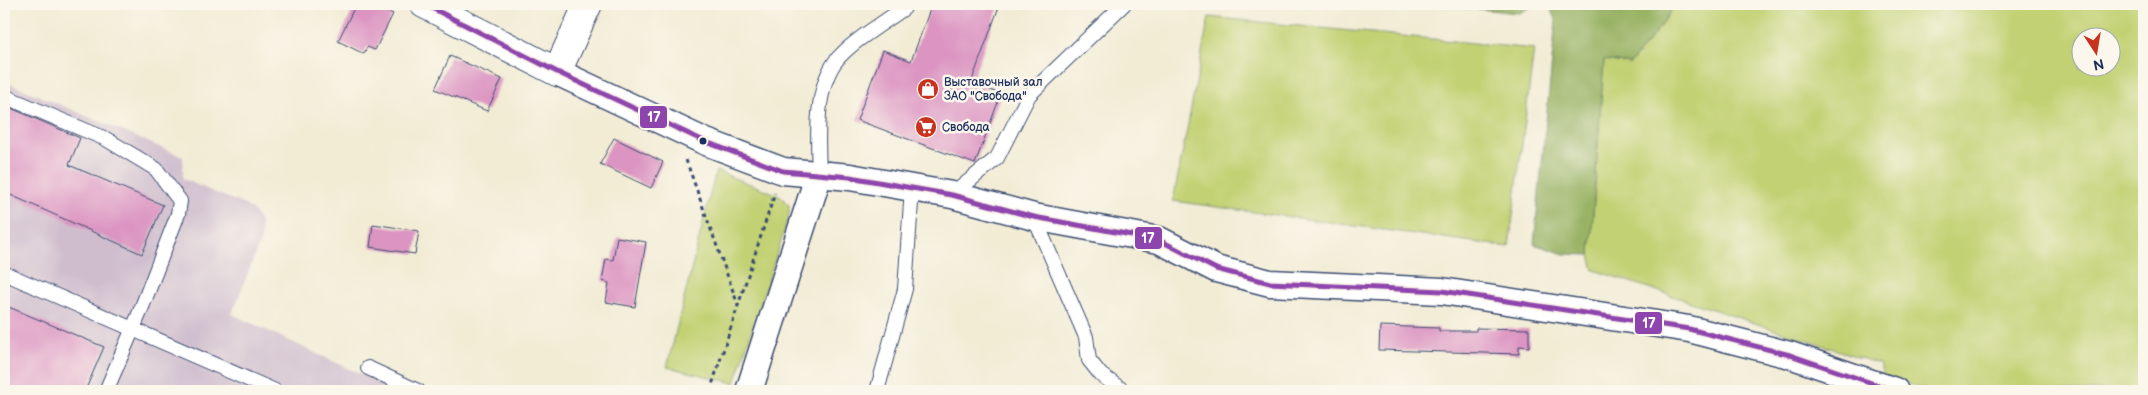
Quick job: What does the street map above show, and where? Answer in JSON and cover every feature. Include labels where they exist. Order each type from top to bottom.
[{"type":"street","points":[[424,4],[557,72],[706,142],[783,171],[850,177],[952,195],[1034,217],[1159,240],[1216,269],[1270,283],[1442,291],[1689,329],[1790,355],[1895,391]]},
{"type":"street","points":[[557,72],[588,4]]},
{"type":"street","points":[[749,391],[819,174]]},
{"type":"lane","points":[[952,195],[997,158],[1029,95],[1124,4]]},
{"type":"lane","points":[[819,174],[818,118],[820,101],[834,63],[846,50],[904,8]]},
{"type":"lane","points":[[4,96],[106,139],[156,169],[180,201],[178,214],[133,329],[106,391]]},
{"type":"lane","points":[[877,391],[905,289],[912,188]]},
{"type":"lane","points":[[1034,217],[1086,337],[1089,360],[1101,375],[1124,391]]},
{"type":"lane","points":[[4,273],[275,391]]},
{"type":"lane","points":[[368,368],[418,391]]},
{"type":"path","points":[[674,127],[738,305]]},
{"type":"path","points":[[710,391],[783,171]]},
{"type":"shaded area","points":[[4,81],[183,157],[183,179],[245,205],[254,212],[260,222],[261,239],[232,314],[397,391],[4,391]]},
{"type":"green space","points":[[1427,4],[1537,4],[1519,13]]},
{"type":"green space","points":[[1548,4],[1675,4],[1661,26],[1630,64],[1604,60],[1590,255],[1564,254],[1534,244],[1556,20]]},
{"type":"green space","points":[[1675,4],[2144,4],[2144,391],[1929,391],[1884,376],[1879,364],[1594,270],[1590,255],[1604,60],[1630,64],[1661,26]]},
{"type":"green space","points":[[1209,17],[1534,49],[1509,247],[1173,201]]},
{"type":"green space","points":[[716,171],[779,195],[789,205],[789,216],[735,383],[667,367]]},
{"type":"building","points":[[356,4],[372,4],[393,14],[375,50],[367,47],[364,54],[338,41]]},
{"type":"building","name":"Выставочный зал ЗАО \"Свобода\"","points":[[932,4],[1000,4],[971,83],[1001,94],[975,164],[857,120],[883,50],[911,61]]},
{"type":"building","points":[[450,56],[502,79],[487,111],[435,89]]},
{"type":"building","points":[[4,105],[80,138],[69,165],[163,205],[142,254],[4,192]]},
{"type":"building","points":[[614,138],[663,162],[651,188],[600,164]]},
{"type":"building","points":[[373,224],[419,231],[415,254],[370,247]]},
{"type":"building","points":[[617,237],[646,242],[635,307],[606,302],[609,283],[602,281],[606,259],[613,260]]},
{"type":"building","points":[[4,305],[104,347],[85,391],[4,391]]},
{"type":"building","points":[[1380,326],[1439,328],[1439,331],[1476,331],[1476,328],[1529,329],[1529,347],[1519,346],[1519,354],[1379,350]]},
{"type":"transit line","name":"17","points":[[424,4],[557,72],[706,142],[783,171],[850,177],[952,195],[1034,217],[1159,240],[1216,269],[1270,283],[1442,291],[1689,329],[1790,355],[1895,391]]},
{"type":"place","name":"Выставочный зал ЗАО \"Свобода\"","points":[[928,89]]},
{"type":"place","name":"Свобода","points":[[926,127]]}]
